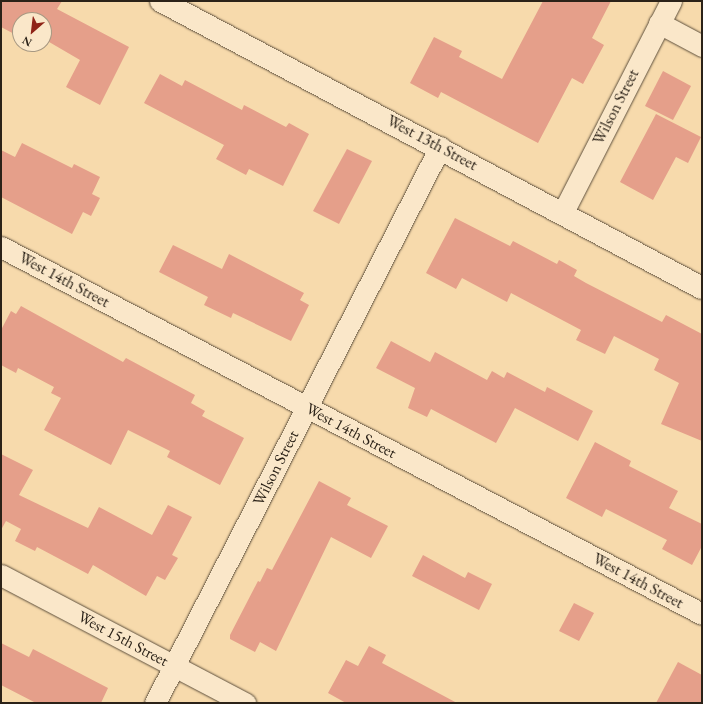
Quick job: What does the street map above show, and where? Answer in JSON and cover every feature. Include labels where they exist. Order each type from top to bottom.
[{"type":"street","name":"West 13th Street","points":[[161,1],[440,147],[702,288]]},
{"type":"street","name":"Wilson Street","points":[[562,214],[671,1]]},
{"type":"street","points":[[659,23],[702,46]]},
{"type":"street","name":"Wilson Street","points":[[155,703],[440,147]]},
{"type":"street","name":"West 14th Street","points":[[1,247],[702,614]]},
{"type":"street","name":"West 15th Street","points":[[1,575],[245,703]]},
{"type":"building","points":[[1,1],[62,1],[57,9],[129,47],[100,105],[66,87],[80,60],[52,44],[52,12],[12,12],[12,33],[1,27]]},
{"type":"building","points":[[543,1],[611,1],[592,38],[604,45],[583,84],[572,78],[538,143],[441,92],[438,98],[410,83],[434,37],[462,51],[459,57],[502,79]]},
{"type":"building","points":[[663,71],[691,86],[673,120],[645,106]]},
{"type":"building","points":[[160,74],[182,86],[185,80],[242,110],[244,105],[286,127],[289,123],[309,134],[283,186],[249,169],[246,175],[216,159],[224,145],[144,103]]},
{"type":"building","points":[[656,114],[701,137],[688,163],[676,157],[653,200],[620,182]]},
{"type":"building","points":[[22,143],[72,168],[74,164],[100,177],[92,194],[100,198],[91,216],[83,212],[72,234],[1,197],[1,150],[15,157]]},
{"type":"building","points":[[347,149],[372,161],[339,224],[313,211]]},
{"type":"building","points":[[455,218],[510,246],[513,241],[557,264],[559,260],[577,270],[574,276],[586,283],[662,322],[666,315],[702,334],[702,441],[661,424],[679,383],[654,370],[659,359],[614,336],[605,354],[576,340],[581,330],[511,293],[507,302],[462,278],[456,289],[426,273]]},
{"type":"building","points":[[173,245],[222,269],[229,254],[304,293],[300,300],[309,305],[291,341],[233,313],[231,318],[204,305],[208,297],[159,272]]},
{"type":"building","points":[[21,306],[123,362],[126,358],[195,395],[191,403],[205,411],[202,416],[244,438],[220,485],[167,457],[170,451],[128,430],[111,465],[44,430],[61,398],[51,393],[54,387],[18,368],[16,373],[1,365],[1,330],[11,311],[16,314]]},
{"type":"building","points":[[391,341],[430,362],[435,352],[487,380],[492,371],[504,378],[507,372],[545,392],[547,387],[593,411],[578,441],[515,408],[496,443],[431,409],[427,417],[408,408],[415,388],[376,368]]},
{"type":"building","points":[[595,442],[631,461],[629,466],[678,491],[669,508],[702,524],[702,546],[692,565],[662,549],[667,540],[606,509],[602,517],[566,498]]},
{"type":"building","points":[[1,454],[33,470],[19,495],[88,528],[99,507],[152,535],[168,505],[192,517],[172,555],[178,558],[165,580],[157,576],[146,596],[93,565],[88,574],[37,547],[35,551],[15,541],[21,529],[6,521],[1,530]]},
{"type":"building","points":[[319,481],[351,498],[347,505],[388,526],[371,558],[331,537],[276,651],[260,642],[255,652],[230,639],[230,635],[258,581],[260,582],[267,568],[272,570]]},
{"type":"building","points":[[423,555],[465,578],[468,572],[492,584],[479,610],[412,576]]},
{"type":"building","points":[[574,603],[594,613],[579,641],[559,631]]},
{"type":"building","points":[[1,643],[29,657],[33,649],[108,688],[101,703],[36,703],[1,685]]},
{"type":"building","points":[[369,646],[386,655],[382,663],[457,703],[346,703],[328,693],[346,660],[358,666]]},
{"type":"building","points":[[678,662],[702,675],[702,703],[656,703]]}]
